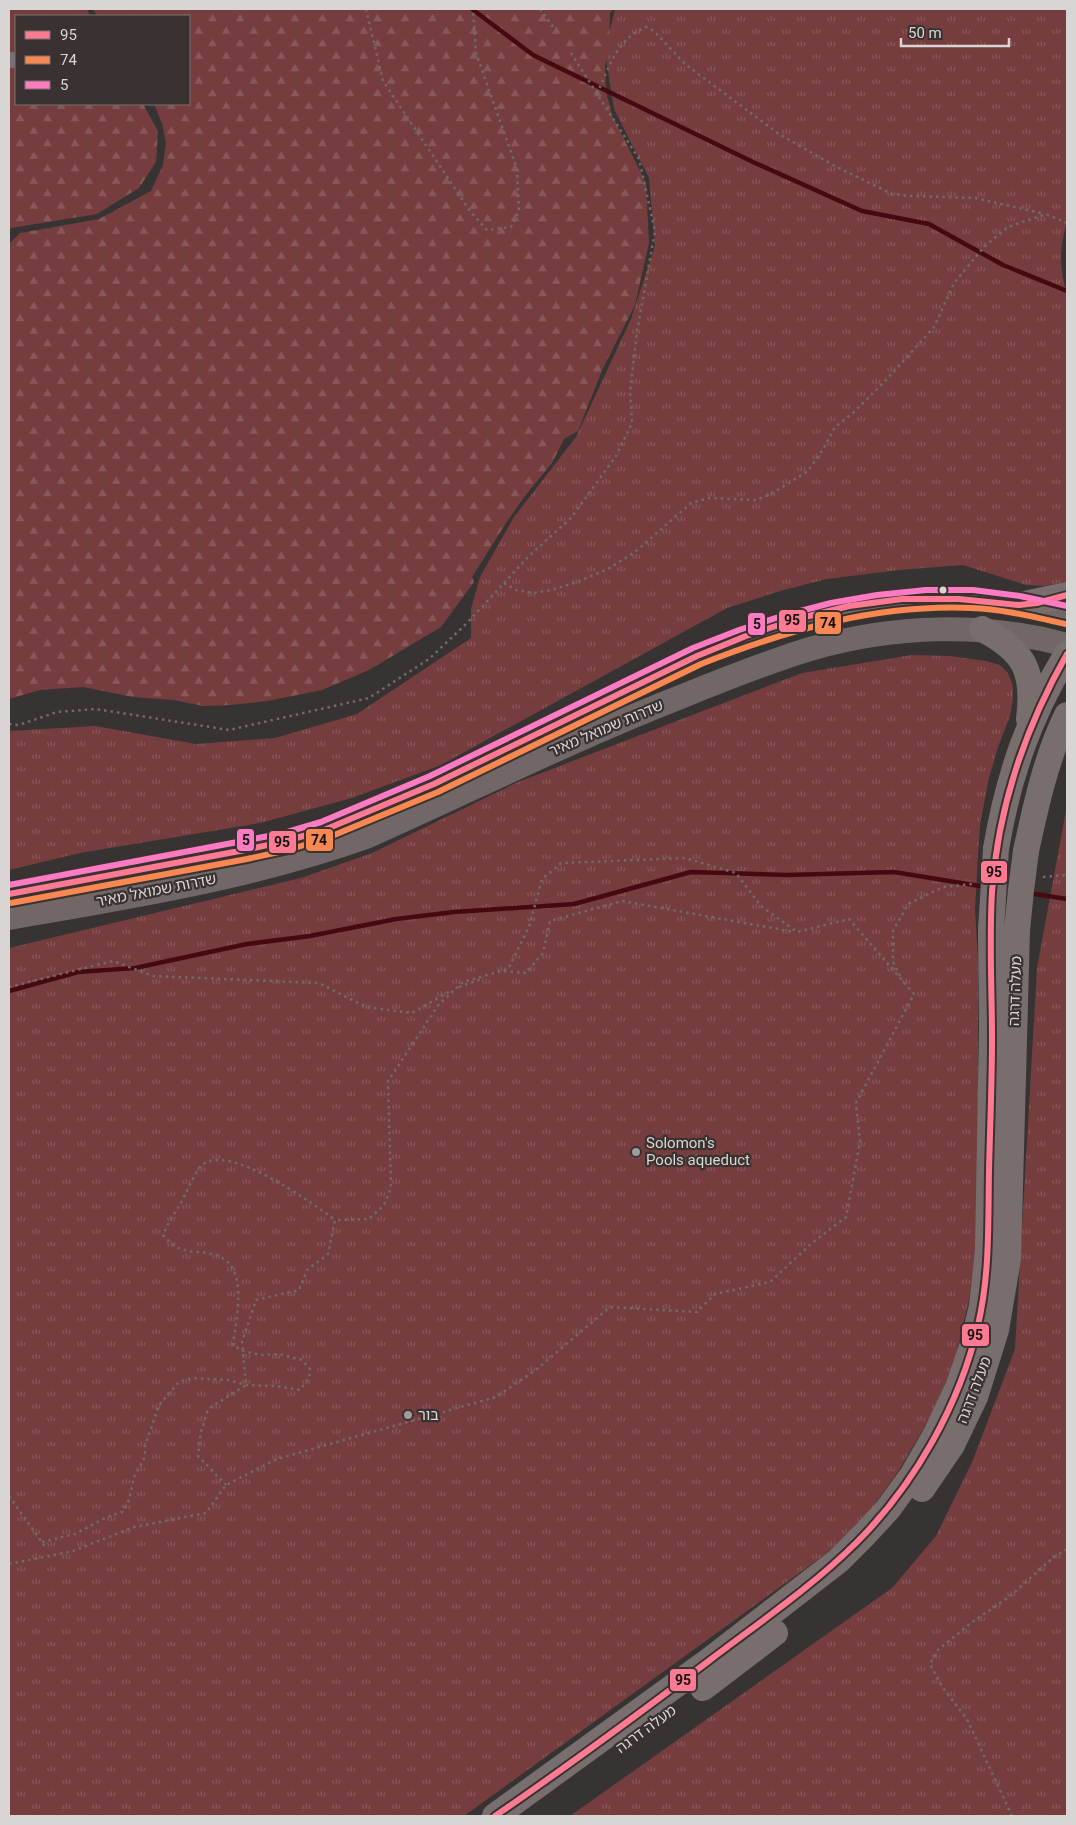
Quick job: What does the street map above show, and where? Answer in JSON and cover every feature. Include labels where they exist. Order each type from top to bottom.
[{"type":"main road","points":[[1020,605],[1067,595]]},
{"type":"main road","name":"שדרות שמואל מאיר","points":[[9,894],[246,850],[324,830],[434,784],[697,656],[780,624],[866,604],[902,599],[947,598],[992,601],[1067,615]]},
{"type":"main road","name":"שדרות שמואל מאיר","points":[[9,918],[212,880],[329,850],[366,838],[639,712],[811,649],[889,633],[930,629],[982,629],[1036,637],[1067,645]]},
{"type":"main road","points":[[982,629],[1000,638],[1012,647],[1024,664],[1030,691],[1027,733]]},
{"type":"main road","name":"מעלה דרגה","points":[[495,1816],[710,1660],[838,1561],[888,1508],[912,1476],[936,1434],[959,1384],[973,1344],[982,1306],[988,1241],[992,1028],[991,930],[996,848],[1003,808],[1016,762],[1027,733],[1055,674],[1067,654]]},
{"type":"main road","name":"מעלה דרגה","points":[[526,1816],[738,1662],[831,1589],[872,1552],[916,1499],[952,1445],[975,1396],[996,1330],[1008,1259],[1017,930],[1020,890],[1026,851],[1040,788],[1065,721]]},
{"type":"path","points":[[366,9],[382,81],[470,211],[487,230],[511,227],[519,211],[517,169],[476,53],[473,9]]},
{"type":"path","points":[[540,9],[553,27]]},
{"type":"path","points":[[597,94],[615,54],[635,32],[646,27],[654,31],[685,64],[779,134],[833,165],[892,194],[975,198],[1046,214],[1067,223]]},
{"type":"path","points":[[9,724],[19,725],[58,712],[96,709],[229,730],[369,698],[429,659],[465,625],[531,554],[571,518],[616,456],[632,423],[630,392],[637,332],[655,231],[639,159],[569,50]]},
{"type":"path","points":[[504,583],[516,590],[534,593],[574,583],[608,569],[636,552],[691,503],[710,498],[756,500],[771,494],[808,471],[835,427],[854,412],[887,379],[934,327],[954,283],[984,248],[1008,228],[1046,214]]},
{"type":"path","points":[[42,1542],[75,1534],[107,1517],[122,1512],[129,1500],[134,1478],[145,1457],[145,1446],[159,1405],[178,1382],[192,1378],[228,1380],[246,1385],[276,1386],[300,1390],[309,1378],[310,1369],[302,1360],[279,1354],[261,1355],[243,1351],[233,1345],[239,1295],[235,1272],[230,1263],[214,1254],[196,1252],[175,1246],[164,1235],[169,1220],[201,1165],[213,1159],[233,1161],[261,1173],[309,1200],[334,1220],[370,1219],[384,1205],[392,1188],[388,1081],[439,1004],[463,982],[508,969],[529,927],[542,879],[561,863],[685,858],[736,873],[761,906],[797,932]]},
{"type":"path","points":[[1036,878],[1064,875],[1067,877]]},
{"type":"path","points":[[902,980],[893,962],[893,931],[908,904],[944,887],[981,884]]},
{"type":"path","points":[[9,1564],[73,1551],[134,1527],[206,1513],[226,1485],[277,1459],[496,1397],[537,1369],[610,1307],[697,1312],[715,1294],[770,1282],[812,1243],[846,1217],[860,1142],[856,1103],[914,994],[848,919],[797,932],[622,901],[550,921],[543,953],[526,973],[502,971]]},
{"type":"path","points":[[9,987],[113,961],[153,976],[319,983],[366,1007],[412,1012],[457,988]]},
{"type":"path","points":[[246,1385],[242,1342],[256,1300],[298,1290],[307,1270],[328,1254],[334,1220]]},
{"type":"path","points":[[226,1485],[198,1456],[201,1432],[208,1409],[246,1385]]},
{"type":"path","points":[[9,1496],[46,1548]]},
{"type":"path","points":[[1012,1816],[967,1720],[943,1688],[930,1664],[938,1650],[971,1623],[1010,1596],[1054,1557],[1067,1549]]},
{"type":"green space","points":[[9,9],[87,9],[90,15],[15,15],[15,105],[144,105],[158,131],[156,162],[139,188],[97,214],[11,228],[9,230]]},
{"type":"green space","points":[[93,9],[613,9],[610,13],[609,48],[605,67],[606,92],[612,115],[646,183],[649,243],[635,305],[603,368],[578,431],[564,439],[552,463],[506,523],[472,577],[474,582],[441,627],[369,670],[322,690],[267,701],[203,706],[174,700],[133,697],[83,687],[40,690],[9,699],[9,244],[20,233],[99,219],[151,191],[163,165],[166,143],[162,123],[154,105],[190,105],[190,15],[96,15]]},
{"type":"green space","points":[[615,9],[1067,9],[1067,223],[1061,258],[1062,276],[1067,293],[1067,582],[1045,586],[1026,585],[963,565],[899,570],[827,579],[780,591],[727,608],[441,765],[352,798],[260,823],[80,853],[9,870],[9,731],[95,726],[196,744],[275,738],[357,714],[471,638],[471,609],[480,577],[514,517],[576,437],[631,319],[655,246],[649,178],[614,109],[605,51]]},
{"type":"green space","points":[[912,655],[950,656],[1000,665],[1008,673],[1013,686],[1013,699],[1010,716],[998,747],[988,782],[980,825],[975,909],[978,961],[977,1242],[969,1300],[954,1364],[932,1414],[898,1472],[867,1515],[827,1553],[464,1816],[9,1816],[9,948],[301,878],[372,853],[518,782],[802,673]]},
{"type":"green space","points":[[1067,805],[1067,1816],[570,1816],[892,1588],[936,1536],[973,1460],[1015,1349],[1037,968]]},
{"type":"waterway","points":[[472,9],[533,55],[753,162],[862,211],[929,224],[1003,265],[1067,291]]},
{"type":"waterway","points":[[9,991],[78,972],[135,968],[247,944],[310,936],[396,919],[454,912],[574,904],[691,872],[787,875],[894,872],[986,887]]},
{"type":"waterway","points":[[1028,893],[1067,899]]},
{"type":"transit line","name":"5","points":[[9,885],[284,833],[321,822],[430,776],[693,648],[785,615],[831,603],[877,595],[926,590],[973,590],[1020,596],[1067,606]]},
{"type":"transit line","name":"95","points":[[9,894],[245,850],[324,830],[434,784],[697,656],[746,636],[797,619],[849,606],[902,599],[959,599],[1019,605],[1037,603],[1067,595]]},
{"type":"transit line","name":"74","points":[[11,903],[247,859],[288,850],[327,838],[438,792],[701,664],[799,630],[867,615],[901,610],[936,608],[995,610],[1065,624]]},
{"type":"transit line","name":"95","points":[[495,1816],[657,1700],[786,1603],[840,1558],[857,1542],[898,1495],[916,1469],[947,1413],[970,1355],[985,1287],[992,1056],[991,929],[995,860],[1007,798],[1026,739],[1038,710],[1067,654]]},
{"type":"place","name":"Solomon's Pools aqueduct","points":[[636,1152]]},
{"type":"place","name":"בור","points":[[408,1415]]}]
